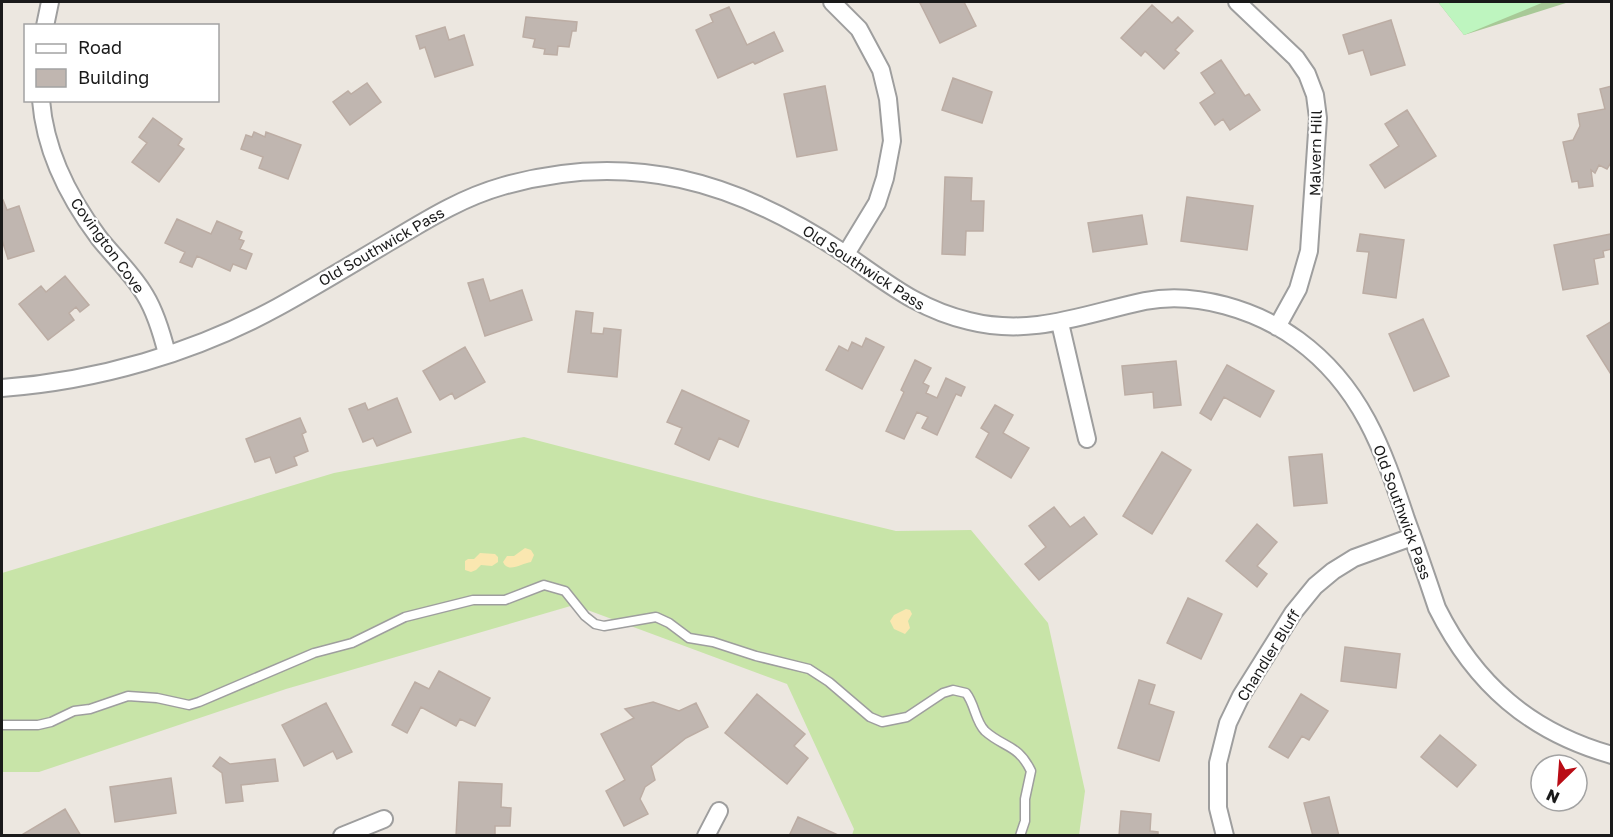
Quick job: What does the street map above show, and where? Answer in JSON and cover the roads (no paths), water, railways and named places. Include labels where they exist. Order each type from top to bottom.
[{"type":"street","points":[[45,24],[48,2]]},
{"type":"street","points":[[832,2],[859,29],[880,70],[888,99],[892,141],[885,178],[877,203],[846,254]]},
{"type":"street","name":"Malvern Hill","points":[[1237,2],[1296,58],[1307,74],[1316,95],[1318,117],[1309,250],[1298,288],[1277,327]]},
{"type":"street","name":"Covington Cove","points":[[41,102],[52,153],[64,183],[101,240],[131,274],[146,296],[160,326],[167,354]]},
{"type":"street","name":"Old Southwick Pass","points":[[2,388],[33,386],[116,370],[225,333],[276,308],[453,204],[503,186],[554,175],[593,171],[629,171],[668,175],[734,194],[771,210],[846,254],[900,293],[931,310],[949,316],[1004,327],[1034,326],[1060,323],[1149,300],[1180,299],[1214,303],[1247,313],[1300,341],[1343,382],[1384,452],[1437,608],[1466,658],[1508,703],[1533,721],[1560,736],[1611,754]]},
{"type":"street","points":[[1060,323],[1087,439]]},
{"type":"street","name":"Chandler Bluff","points":[[1225,836],[1218,808],[1218,763],[1228,723],[1247,687],[1293,614],[1315,586],[1354,558],[1412,537]]},
{"type":"street","points":[[706,836],[719,811]]},
{"type":"street","points":[[342,836],[384,819]]},
{"type":"lane","points":[[2,725],[38,725],[51,722],[74,711],[90,709],[128,696],[157,698],[189,705],[304,657],[352,643],[405,617],[473,600],[505,600],[544,585],[565,591],[585,616],[595,624],[604,626],[657,616],[689,638],[713,642],[756,656],[809,669],[829,682],[870,717],[882,722],[907,717],[952,690],[966,693],[985,730],[1019,752],[1031,771],[1025,799],[1025,820],[1020,836]]}]
